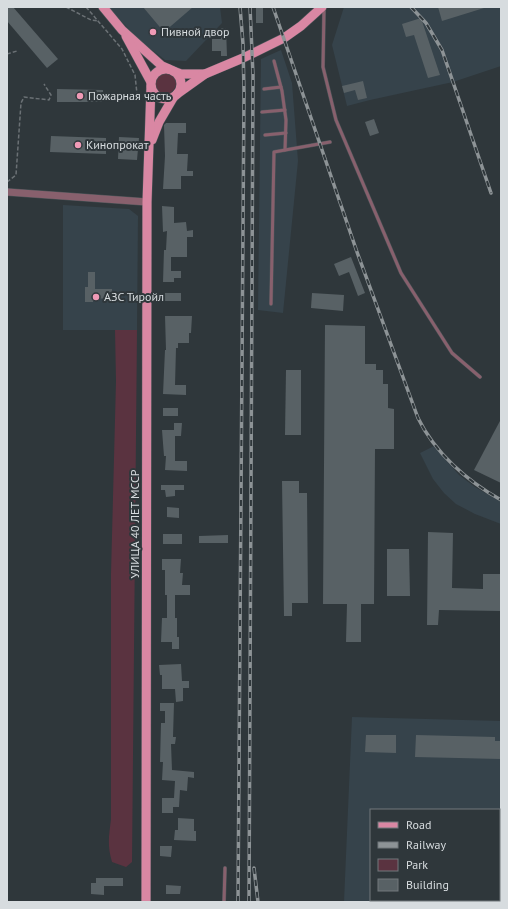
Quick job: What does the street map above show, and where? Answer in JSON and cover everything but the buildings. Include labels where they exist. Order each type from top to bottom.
[{"type":"main road","points":[[103,7],[122,30],[162,66],[182,74],[205,74]]},
{"type":"main road","points":[[122,30],[151,84],[154,93],[165,99],[175,96],[205,74],[284,38],[323,7]]},
{"type":"main road","points":[[151,84],[154,75],[157,72],[165,69],[171,70],[177,74],[181,84],[180,90],[175,96]]},
{"type":"main road","name":"УЛИЦА 40 ЛЕТ МССР","points":[[146,902],[147,202],[151,84]]},
{"type":"main road","name":"УЛИЦА 40 ЛЕТ МССР","points":[[149,147],[159,122],[175,96]]},
{"type":"street","points":[[7,192],[147,202]]},
{"type":"lane","points":[[323,7],[323,67],[336,120],[401,273],[452,353],[480,377]]},
{"type":"lane","points":[[274,61],[285,110],[285,150]]},
{"type":"lane","points":[[264,89],[281,87]]},
{"type":"lane","points":[[262,112],[285,110]]},
{"type":"lane","points":[[265,135],[286,133]]},
{"type":"lane","points":[[271,304],[274,152],[330,142]]},
{"type":"lane","points":[[224,902],[225,868]]},
{"type":"path","points":[[66,7],[91,20],[98,21]]},
{"type":"path","points":[[86,7],[122,49],[135,75],[137,94]]},
{"type":"path","points":[[7,54],[17,51]]},
{"type":"path","points":[[7,182],[16,175],[21,103],[24,97],[49,100],[51,95],[44,84]]},
{"type":"shaded area","points":[[108,7],[220,7],[222,23],[186,61],[165,60],[139,40]]},
{"type":"shaded area","points":[[344,7],[501,7],[501,66],[453,82],[347,106],[332,45]]},
{"type":"shaded area","points":[[281,50],[292,83],[298,161],[283,313],[258,310],[261,59]]},
{"type":"shaded area","points":[[63,205],[129,209],[138,216],[137,330],[63,330]]},
{"type":"shaded area","points":[[434,446],[459,475],[475,487],[501,502],[501,524],[475,514],[456,504],[444,493],[433,479],[420,453]]},
{"type":"shaded area","points":[[352,717],[501,721],[501,902],[344,902]]},
{"type":"green space","points":[[165,72],[173,75],[176,83],[173,91],[165,94],[157,91],[154,83],[157,75]]},
{"type":"green space","points":[[115,330],[137,330],[132,862],[126,867],[112,862],[109,845],[111,819],[111,574],[116,381]]},
{"type":"railway","points":[[238,902],[244,93],[243,44],[240,7]]},
{"type":"railway","points":[[249,902],[253,75],[250,7]]},
{"type":"railway","points":[[273,7],[357,252],[418,418],[433,443],[453,465],[476,484],[501,500]]},
{"type":"railway","points":[[411,7],[426,23],[442,50],[491,193]]},
{"type":"railway","points":[[254,868],[258,902]]},
{"type":"place","name":"Пивной двор","points":[[153,32]]},
{"type":"place","name":"Пожарная часть","points":[[80,96]]},
{"type":"place","name":"Кинопрокат","points":[[78,145]]},
{"type":"place","name":"АЗС Тиройл","points":[[96,297]]}]
